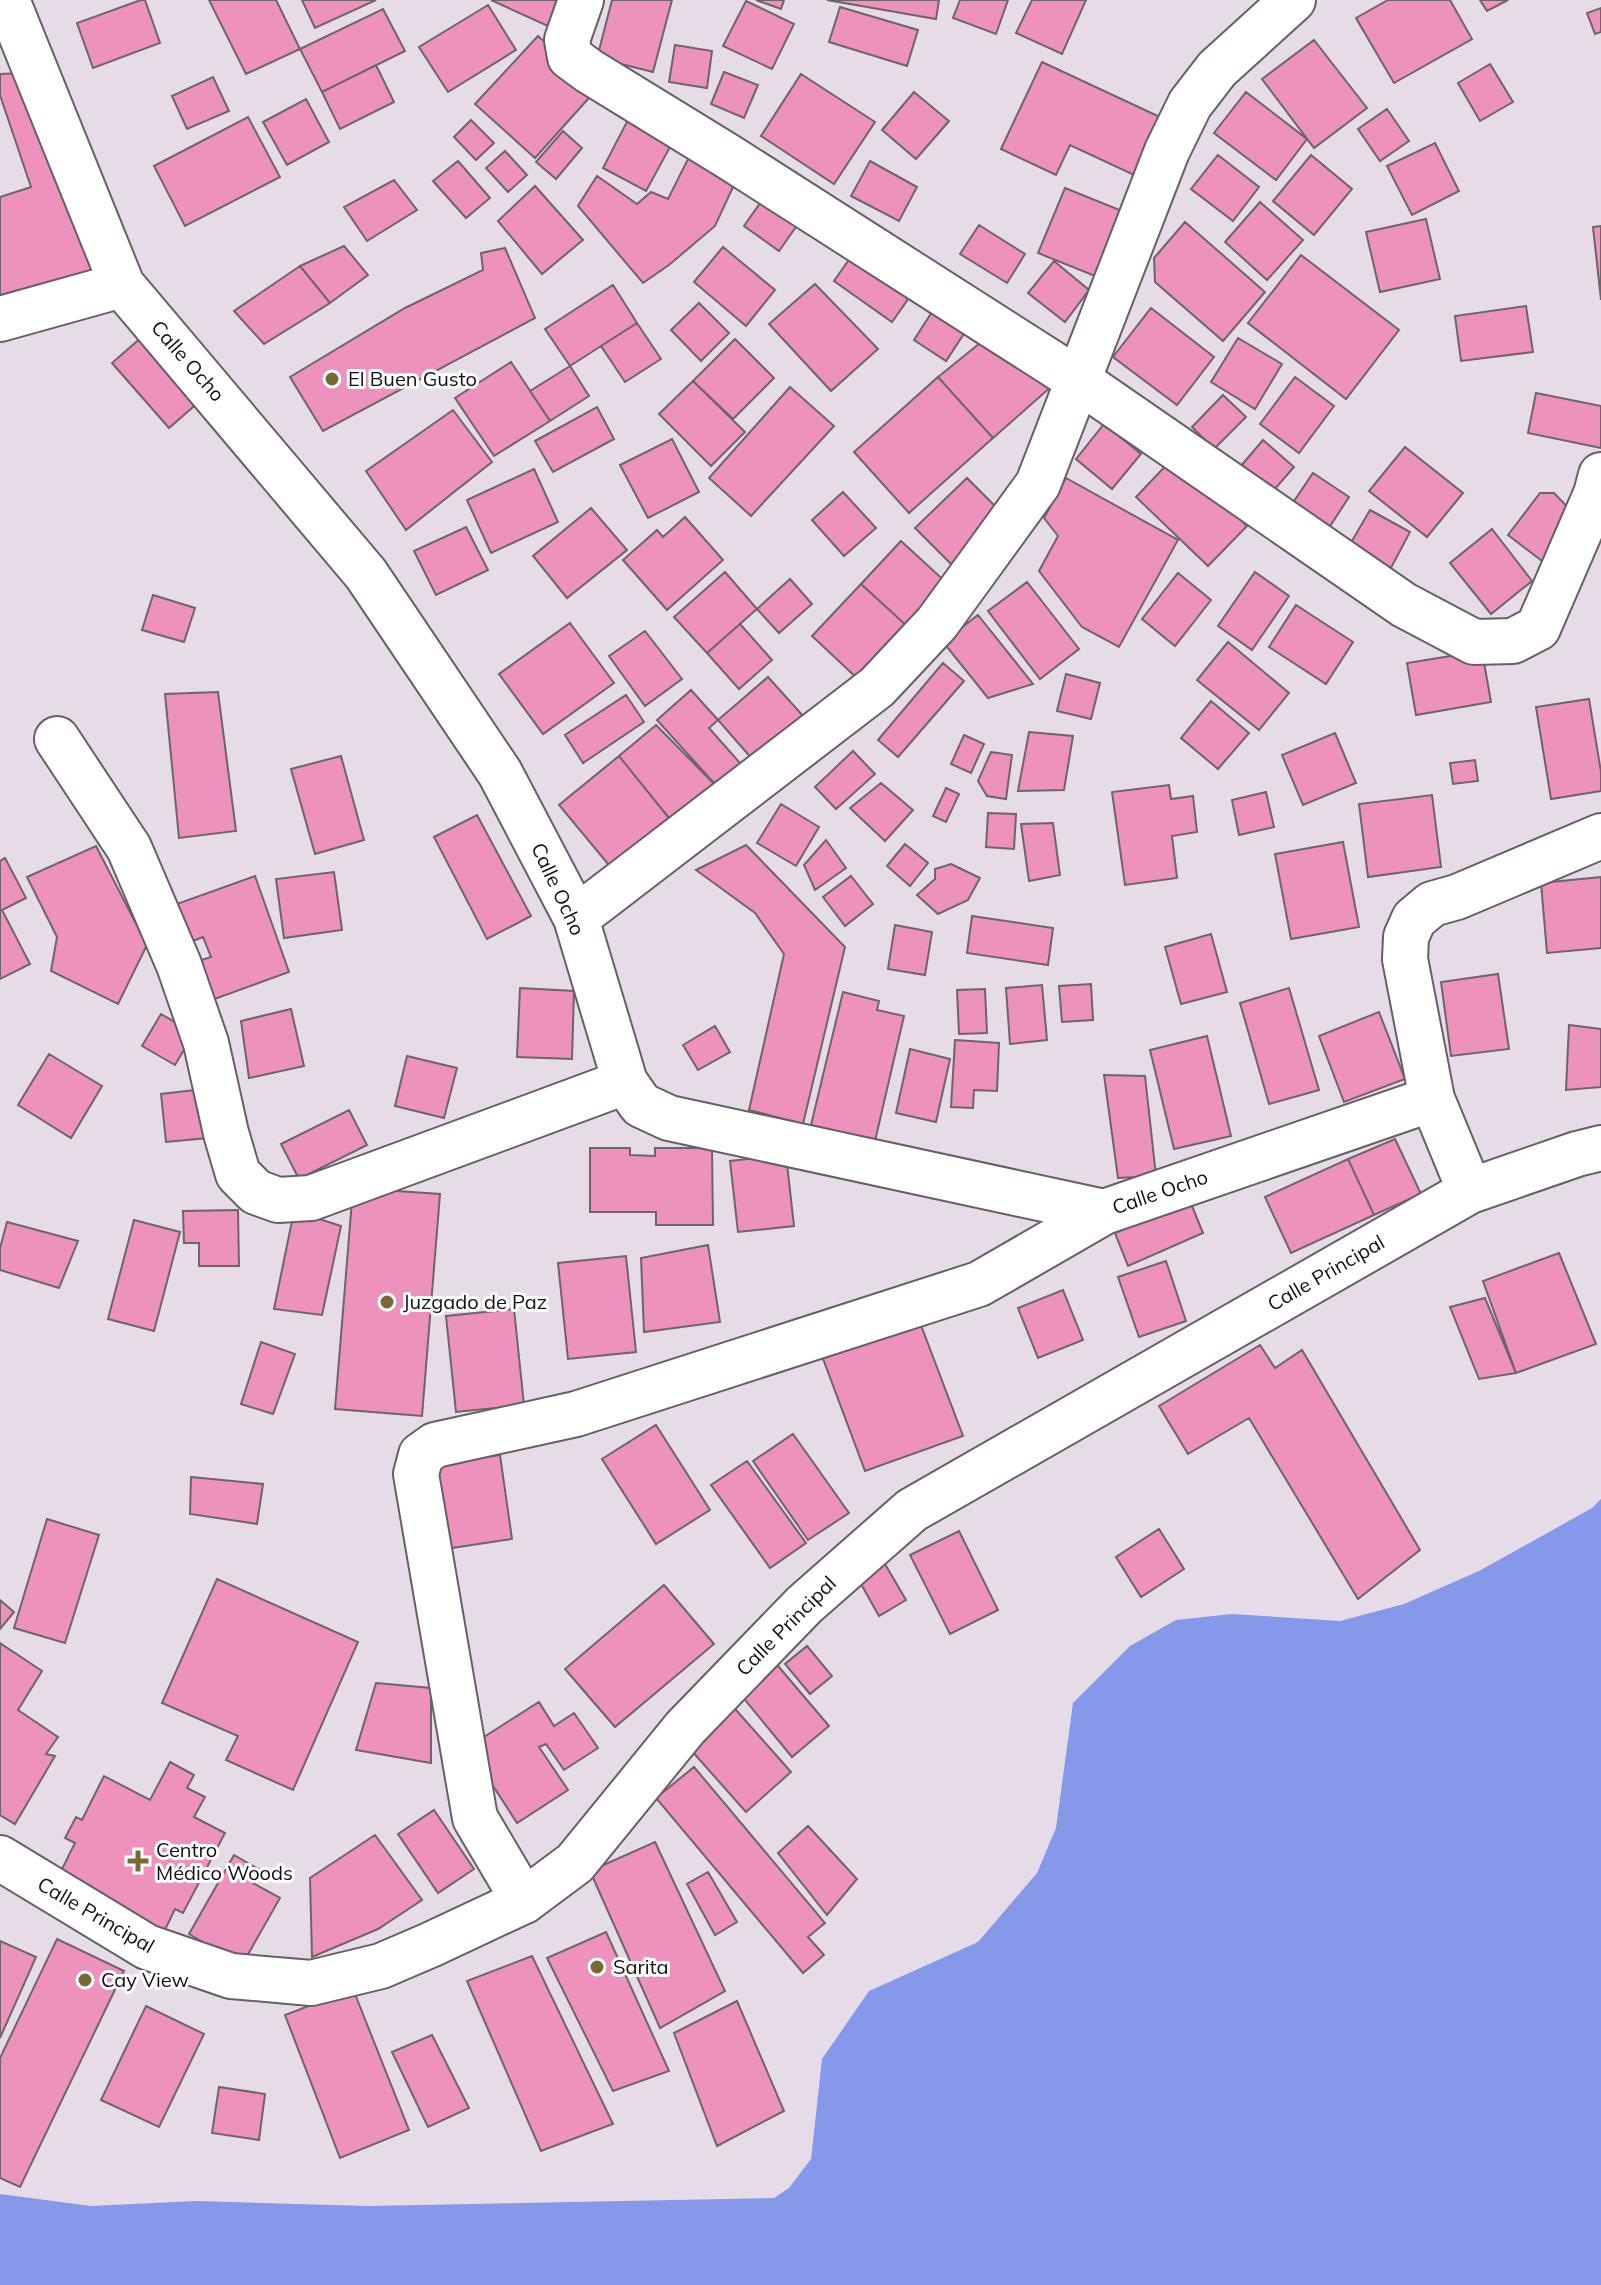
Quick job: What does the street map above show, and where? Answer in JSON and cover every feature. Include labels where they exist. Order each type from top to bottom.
[{"type":"street","name":"Calle Ocho","points":[[7,0],[122,285],[366,574],[500,773],[576,918],[625,1082],[641,1105],[669,1118],[1104,1212],[1432,1099]]},
{"type":"street","points":[[581,0],[567,40],[570,57],[1078,380],[1404,605],[1474,642],[1513,641],[1538,628],[1596,494],[1601,475]]},
{"type":"street","points":[[576,918],[877,687],[937,623],[1038,484],[1167,151],[1190,104],[1217,69],[1293,0]]},
{"type":"street","points":[[0,319],[122,285]]},
{"type":"street","points":[[57,739],[129,848],[179,965],[206,1043],[238,1174],[256,1192],[278,1200],[311,1198],[625,1082]]},
{"type":"street","points":[[1470,1191],[1432,1099],[1405,959],[1406,937],[1414,919],[1432,904],[1457,897],[1601,836]]},
{"type":"street","name":"Calle Principal","points":[[0,1858],[147,1947],[231,1976],[311,1983],[381,1966],[524,1901],[575,1863],[685,1728],[804,1605],[912,1510],[1470,1191],[1601,1148]]},
{"type":"street","points":[[524,1901],[475,1818],[416,1474],[421,1455],[435,1445],[576,1414],[979,1284],[1104,1212]]},
{"type":"water","points":[[1601,1499],[1601,2285],[0,2285],[0,2194],[91,2206],[196,2201],[368,2206],[774,2198],[789,2188],[811,2159],[822,2059],[869,1991],[978,1942],[1037,1873],[1056,1828],[1073,1703],[1130,1646],[1176,1620],[1232,1614],[1340,1621],[1404,1604],[1479,1571],[1592,1508]]},
{"type":"building","points":[[145,0],[160,43],[93,68],[77,23]]},
{"type":"building","points":[[209,0],[276,0],[300,49],[246,74]]},
{"type":"building","points":[[302,0],[376,0],[315,28]]},
{"type":"building","points":[[491,0],[562,0],[550,27]]},
{"type":"building","points":[[612,0],[672,0],[653,72],[597,58]]},
{"type":"building","points":[[756,0],[784,0],[781,9]]},
{"type":"building","points":[[827,0],[939,0],[936,19]]},
{"type":"building","points":[[960,0],[1008,0],[996,34],[953,18]]},
{"type":"building","points":[[1032,0],[1086,0],[1062,54],[1016,33]]},
{"type":"building","points":[[1388,0],[1450,0],[1472,39],[1394,83],[1356,18]]},
{"type":"building","points":[[1480,0],[1508,0],[1487,11]]},
{"type":"building","points":[[746,1],[794,24],[772,69],[723,46]]},
{"type":"building","points":[[488,5],[516,50],[448,92],[419,47]]},
{"type":"building","points":[[840,7],[918,30],[907,66],[829,42]]},
{"type":"building","points":[[1601,8],[1601,32],[1595,34],[1587,13]]},
{"type":"building","points":[[383,9],[405,51],[322,92],[300,49]]},
{"type":"building","points":[[538,36],[597,89],[535,158],[475,104]]},
{"type":"building","points":[[1314,40],[1367,108],[1314,148],[1262,79]]},
{"type":"building","points":[[675,45],[712,51],[707,88],[669,82]]},
{"type":"building","points":[[1042,62],[1160,117],[1134,175],[1070,145],[1056,175],[1001,149]]},
{"type":"building","points":[[1490,64],[1513,102],[1480,121],[1458,83]]},
{"type":"building","points":[[376,65],[394,102],[340,129],[322,92]]},
{"type":"building","points":[[724,72],[758,85],[744,118],[711,104]]},
{"type":"building","points":[[20,73],[114,281],[0,315],[0,197],[31,187],[0,95],[0,74]]},
{"type":"building","points":[[801,74],[875,122],[834,184],[761,136]]},
{"type":"building","points":[[213,77],[229,111],[187,129],[172,96]]},
{"type":"building","points":[[914,92],[949,121],[916,159],[882,130]]},
{"type":"building","points":[[1246,92],[1307,139],[1276,180],[1214,133]]},
{"type":"building","points":[[306,99],[329,142],[287,165],[263,122]]},
{"type":"building","points":[[1387,109],[1409,141],[1380,161],[1358,129]]},
{"type":"building","points":[[631,114],[675,138],[646,191],[603,168]]},
{"type":"building","points":[[248,117],[280,177],[185,226],[154,166]]},
{"type":"building","points":[[471,120],[494,143],[476,160],[454,137]]},
{"type":"building","points":[[563,131],[582,148],[556,179],[536,162]]},
{"type":"building","points":[[1435,143],[1459,191],[1412,215],[1387,166]]},
{"type":"building","points":[[694,147],[740,172],[715,226],[643,283],[578,206],[597,176],[637,204],[651,192],[668,199]]},
{"type":"building","points":[[505,151],[527,175],[508,192],[486,168]]},
{"type":"building","points":[[1218,155],[1259,187],[1233,221],[1191,189]]},
{"type":"building","points":[[1311,155],[1352,189],[1314,235],[1273,201]]},
{"type":"building","points":[[458,161],[490,198],[466,218],[433,181]]},
{"type":"building","points":[[870,161],[917,187],[899,221],[851,196]]},
{"type":"building","points":[[394,180],[417,210],[367,241],[344,207]]},
{"type":"building","points":[[535,186],[583,240],[542,274],[498,221]]},
{"type":"building","points":[[1065,188],[1127,213],[1100,278],[1038,253]]},
{"type":"building","points":[[763,199],[798,224],[779,251],[744,226]]},
{"type":"building","points":[[1260,202],[1303,240],[1267,280],[1225,242]]},
{"type":"building","points":[[1426,219],[1440,279],[1380,292],[1366,232]]},
{"type":"building","points":[[1185,222],[1265,292],[1223,341],[1155,282],[1154,258]]},
{"type":"building","points":[[979,225],[1025,254],[1007,283],[960,254]]},
{"type":"building","points":[[1601,226],[1601,300],[1593,227]]},
{"type":"building","points":[[860,244],[918,285],[892,322],[834,281]]},
{"type":"building","points":[[344,246],[368,275],[330,303],[300,266]]},
{"type":"building","points":[[723,247],[775,290],[746,326],[694,282]]},
{"type":"building","points":[[505,248],[535,318],[323,431],[290,377],[405,308],[483,270],[481,253]]},
{"type":"building","points":[[1301,255],[1399,330],[1346,399],[1248,323]]},
{"type":"building","points":[[1054,261],[1089,290],[1065,322],[1028,293]]},
{"type":"building","points":[[300,266],[330,303],[264,344],[234,311]]},
{"type":"building","points":[[815,284],[878,349],[831,391],[769,324]]},
{"type":"building","points":[[613,285],[637,323],[570,366],[545,329]]},
{"type":"building","points":[[939,301],[971,323],[946,361],[914,340]]},
{"type":"building","points":[[699,303],[729,333],[701,361],[671,330]]},
{"type":"building","points":[[1526,306],[1533,352],[1461,361],[1455,316]]},
{"type":"building","points":[[1151,308],[1214,357],[1177,405],[1113,357]]},
{"type":"building","points":[[637,323],[661,359],[625,382],[601,346]]},
{"type":"building","points":[[996,330],[1052,386],[993,438],[938,377]]},
{"type":"building","points":[[143,336],[200,401],[169,428],[112,363]]},
{"type":"building","points":[[1238,338],[1282,364],[1255,409],[1211,382]]},
{"type":"building","points":[[735,339],[774,378],[733,419],[693,381]]},
{"type":"building","points":[[511,362],[550,421],[494,456],[455,398]]},
{"type":"building","points":[[570,366],[589,396],[550,421],[530,391]]},
{"type":"building","points":[[938,377],[993,438],[909,513],[854,452]]},
{"type":"building","points":[[1295,377],[1334,406],[1299,453],[1260,424]]},
{"type":"building","points":[[693,381],[745,432],[711,466],[659,414]]},
{"type":"building","points":[[790,387],[834,426],[751,516],[709,478]]},
{"type":"building","points":[[1536,393],[1601,406],[1601,448],[1528,433]]},
{"type":"building","points":[[1223,395],[1246,417],[1214,449],[1192,427]]},
{"type":"building","points":[[597,407],[614,439],[553,472],[535,441]]},
{"type":"building","points":[[453,410],[492,462],[406,530],[366,471]]},
{"type":"building","points":[[1104,424],[1141,454],[1112,489],[1076,459]]},
{"type":"building","points":[[672,439],[699,492],[648,518],[620,465]]},
{"type":"building","points":[[1263,440],[1294,467],[1260,506],[1229,480]]},
{"type":"building","points":[[1405,447],[1463,493],[1427,537],[1369,491]]},
{"type":"building","points":[[1174,457],[1247,526],[1208,566],[1136,497]]},
{"type":"building","points":[[534,469],[558,522],[491,553],[467,500]]},
{"type":"building","points":[[1313,473],[1349,497],[1323,537],[1286,513]]},
{"type":"building","points":[[967,478],[1005,516],[953,566],[915,528]]},
{"type":"building","points":[[1066,478],[1178,540],[1119,647],[1082,627],[1039,571],[1058,536],[1044,518]]},
{"type":"building","points":[[843,492],[876,528],[844,556],[812,520]]},
{"type":"building","points":[[1540,493],[1554,493],[1577,517],[1555,560],[1542,561],[1508,535]]},
{"type":"building","points":[[591,508],[627,550],[567,598],[533,556]]},
{"type":"building","points":[[1370,510],[1410,532],[1391,568],[1349,546]]},
{"type":"building","points":[[685,517],[723,560],[667,610],[623,560],[657,530],[663,537]]},
{"type":"building","points":[[466,527],[488,570],[436,595],[414,551]]},
{"type":"building","points":[[1492,529],[1532,581],[1491,614],[1450,563]]},
{"type":"building","points":[[901,541],[949,585],[908,627],[861,584]]},
{"type":"building","points":[[725,572],[757,609],[707,653],[674,617]]},
{"type":"building","points":[[1255,572],[1289,596],[1252,650],[1218,626]]},
{"type":"building","points":[[1178,573],[1211,600],[1175,646],[1142,619]]},
{"type":"building","points":[[790,579],[812,604],[779,633],[757,609]]},
{"type":"building","points":[[1027,582],[1079,649],[1040,679],[988,611]]},
{"type":"building","points":[[861,584],[908,627],[859,680],[812,636]]},
{"type":"building","points":[[153,595],[195,608],[184,642],[142,630]]},
{"type":"building","points":[[1296,605],[1353,642],[1326,684],[1269,647]]},
{"type":"building","points":[[978,615],[1033,684],[988,698],[943,642]]},
{"type":"building","points":[[570,623],[614,683],[543,734],[499,674]]},
{"type":"building","points":[[740,624],[772,660],[739,689],[707,653]]},
{"type":"building","points":[[645,631],[682,679],[645,706],[609,656]]},
{"type":"building","points":[[1228,642],[1289,693],[1259,730],[1197,680]]},
{"type":"building","points":[[1482,651],[1491,702],[1416,715],[1407,663]]},
{"type":"building","points":[[943,663],[964,681],[898,757],[878,740]]},
{"type":"building","points":[[1066,674],[1100,683],[1091,719],[1057,711]]},
{"type":"building","points":[[768,677],[804,717],[754,761],[718,720]]},
{"type":"building","points":[[691,690],[718,720],[709,728],[747,771],[723,793],[657,720]]},
{"type":"building","points":[[218,692],[236,831],[179,838],[165,694]]},
{"type":"building","points":[[626,695],[644,722],[583,763],[565,735]]},
{"type":"building","points":[[1589,699],[1601,772],[1601,791],[1551,799],[1536,707]]},
{"type":"building","points":[[1211,701],[1249,733],[1218,769],[1181,738]]},
{"type":"building","points":[[656,725],[723,793],[677,828],[619,756]]},
{"type":"building","points":[[1029,732],[1073,736],[1064,790],[1018,791]]},
{"type":"building","points":[[1335,733],[1356,783],[1303,805],[1282,755]]},
{"type":"building","points":[[964,735],[984,744],[971,773],[951,764]]},
{"type":"building","points":[[853,751],[875,774],[836,809],[815,787]]},
{"type":"building","points":[[991,752],[1012,755],[1006,799],[987,796],[978,781]]},
{"type":"building","points":[[341,756],[364,840],[315,854],[291,769]]},
{"type":"building","points":[[619,756],[677,828],[618,876],[559,805]]},
{"type":"building","points":[[1475,760],[1478,781],[1453,784],[1450,763]]},
{"type":"building","points":[[881,783],[913,810],[885,841],[850,808]]},
{"type":"building","points":[[1169,785],[1171,799],[1193,796],[1197,832],[1172,836],[1177,878],[1125,885],[1112,792]]},
{"type":"building","points":[[946,788],[959,794],[946,822],[933,816]]},
{"type":"building","points":[[1266,792],[1274,827],[1239,835],[1232,800]]},
{"type":"building","points":[[1432,795],[1441,867],[1368,877],[1359,804]]},
{"type":"building","points":[[781,804],[819,827],[796,866],[757,843]]},
{"type":"building","points":[[988,813],[1016,814],[1014,849],[986,847]]},
{"type":"building","points":[[477,815],[531,916],[487,939],[434,837]]},
{"type":"building","points":[[1053,823],[1060,875],[1029,881],[1021,824]]},
{"type":"building","points":[[826,840],[846,868],[815,890],[804,865]]},
{"type":"building","points":[[1343,842],[1359,927],[1291,939],[1275,854]]},
{"type":"building","points":[[905,844],[928,863],[910,886],[887,866]]},
{"type":"building","points":[[746,845],[845,947],[803,1124],[749,1110],[784,954],[755,913],[696,870]]},
{"type":"building","points":[[96,846],[147,945],[118,1004],[51,971],[57,937],[27,877]]},
{"type":"building","points":[[5,858],[26,898],[2,910],[30,964],[0,979],[0,861]]},
{"type":"building","points":[[951,864],[980,878],[968,900],[938,914],[917,895],[935,879],[935,869]]},
{"type":"building","points":[[334,872],[342,930],[284,938],[276,879]]},
{"type":"building","points":[[255,876],[289,972],[209,1001],[196,962],[211,957],[203,937],[188,943],[174,905]]},
{"type":"building","points":[[851,876],[873,904],[845,926],[823,897]]},
{"type":"building","points":[[1601,877],[1601,948],[1547,953],[1541,883]]},
{"type":"building","points":[[972,916],[1053,928],[1048,965],[967,953]]},
{"type":"building","points":[[895,925],[932,932],[925,975],[888,969]]},
{"type":"building","points":[[1211,934],[1227,992],[1181,1004],[1165,947]]},
{"type":"building","points":[[1498,974],[1509,1049],[1451,1056],[1441,982]]},
{"type":"building","points":[[1091,984],[1093,1020],[1062,1022],[1059,986]]},
{"type":"building","points":[[1042,985],[1047,1040],[1010,1044],[1006,988]]},
{"type":"building","points":[[520,988],[574,991],[572,1059],[517,1057]]},
{"type":"building","points":[[1289,988],[1319,1090],[1269,1104],[1240,1003]]},
{"type":"building","points":[[985,989],[987,1033],[959,1034],[957,990]]},
{"type":"building","points":[[843,992],[879,1001],[877,1010],[904,1016],[875,1141],[811,1125]]},
{"type":"building","points":[[291,1009],[304,1066],[249,1078],[241,1021]]},
{"type":"building","points":[[1379,1012],[1405,1079],[1344,1102],[1319,1036]]},
{"type":"building","points":[[161,1014],[194,1033],[175,1065],[142,1046]]},
{"type":"building","points":[[1569,1025],[1601,1029],[1601,1087],[1566,1090]]},
{"type":"building","points":[[715,1026],[730,1052],[698,1070],[683,1045]]},
{"type":"building","points":[[1207,1036],[1231,1136],[1174,1149],[1150,1050]]},
{"type":"building","points":[[955,1040],[999,1043],[997,1091],[974,1090],[973,1108],[951,1107]]},
{"type":"building","points":[[910,1049],[950,1059],[936,1122],[896,1113]]},
{"type":"building","points":[[49,1054],[102,1086],[71,1138],[18,1105]]},
{"type":"building","points":[[407,1056],[457,1068],[444,1118],[395,1106]]},
{"type":"building","points":[[1104,1075],[1145,1076],[1156,1176],[1118,1178]]},
{"type":"building","points":[[212,1088],[218,1137],[166,1142],[161,1094]]},
{"type":"building","points":[[349,1110],[367,1145],[299,1179],[281,1144]]},
{"type":"building","points":[[1395,1139],[1421,1194],[1374,1215],[1348,1159]]},
{"type":"building","points":[[590,1148],[630,1148],[630,1155],[655,1156],[655,1148],[712,1148],[713,1225],[656,1225],[656,1212],[590,1212]]},
{"type":"building","points":[[786,1155],[794,1226],[738,1232],[730,1161]]},
{"type":"building","points":[[1348,1159],[1374,1215],[1291,1253],[1265,1197]]},
{"type":"building","name":"Juzgado de Paz","points":[[353,1188],[440,1194],[422,1416],[335,1409]]},
{"type":"building","points":[[1190,1201],[1203,1233],[1128,1266],[1115,1233]]},
{"type":"building","points":[[238,1210],[239,1266],[199,1266],[199,1243],[184,1243],[183,1211]]},
{"type":"building","points":[[294,1211],[341,1226],[322,1315],[274,1309]]},
{"type":"building","points":[[134,1220],[180,1232],[154,1331],[108,1319]]},
{"type":"building","points":[[7,1222],[78,1241],[59,1288],[0,1270],[0,1248]]},
{"type":"building","points":[[708,1245],[720,1322],[644,1332],[641,1258]]},
{"type":"building","points":[[1559,1253],[1596,1344],[1516,1373],[1483,1281]]},
{"type":"building","points":[[626,1256],[636,1352],[568,1359],[558,1263]]},
{"type":"building","points":[[1166,1261],[1186,1321],[1139,1337],[1118,1277]]},
{"type":"building","points":[[1063,1290],[1083,1340],[1038,1358],[1018,1308]]},
{"type":"building","points":[[1485,1298],[1516,1373],[1479,1379],[1450,1307]]},
{"type":"building","points":[[514,1309],[524,1405],[456,1412],[446,1316]]},
{"type":"building","points":[[919,1320],[963,1436],[865,1471],[822,1356]]},
{"type":"building","points":[[261,1342],[295,1354],[273,1414],[241,1404]]},
{"type":"building","points":[[1260,1345],[1275,1368],[1302,1350],[1420,1550],[1358,1599],[1249,1418],[1188,1454],[1159,1406]]},
{"type":"building","points":[[656,1425],[710,1510],[656,1544],[602,1459]]},
{"type":"building","points":[[793,1434],[849,1513],[808,1540],[753,1461]]},
{"type":"building","points":[[500,1455],[512,1539],[445,1549],[433,1465]]},
{"type":"building","points":[[747,1461],[806,1543],[770,1568],[711,1485]]},
{"type":"building","points":[[191,1477],[263,1484],[257,1524],[190,1514]]},
{"type":"building","points":[[47,1519],[99,1535],[65,1643],[14,1628]]},
{"type":"building","points":[[1159,1529],[1184,1569],[1141,1597],[1116,1557]]},
{"type":"building","points":[[959,1531],[998,1610],[950,1634],[910,1555]]},
{"type":"building","points":[[882,1559],[906,1600],[879,1616],[856,1575]]},
{"type":"building","points":[[217,1579],[358,1642],[293,1790],[226,1760],[238,1736],[162,1703]]},
{"type":"building","points":[[664,1585],[714,1644],[615,1727],[565,1669]]},
{"type":"building","points":[[0,1600],[14,1612],[0,1629]]},
{"type":"building","points":[[0,1643],[42,1671],[18,1710],[58,1737],[46,1754],[55,1756],[15,1824],[0,1815]]},
{"type":"building","points":[[807,1646],[832,1676],[810,1694],[785,1664]]},
{"type":"building","points":[[773,1660],[829,1726],[792,1757],[736,1689]]},
{"type":"building","points":[[376,1683],[431,1688],[431,1763],[356,1750]]},
{"type":"building","points":[[728,1701],[791,1772],[746,1812],[683,1741]]},
{"type":"building","points":[[539,1702],[554,1726],[574,1713],[598,1748],[564,1770],[546,1744],[539,1747],[568,1790],[517,1823],[468,1747]]},
{"type":"building","name":"Centro Médico Woods","points":[[170,1762],[194,1775],[187,1788],[205,1797],[194,1817],[225,1833],[183,1913],[175,1909],[164,1932],[57,1879],[75,1843],[65,1838],[76,1817],[82,1820],[104,1776],[150,1800]]},
{"type":"building","points":[[694,1767],[825,1923],[808,1937],[824,1955],[803,1973],[656,1798]]},
{"type":"building","points":[[434,1810],[474,1869],[438,1893],[398,1834]]},
{"type":"building","points":[[808,1826],[857,1879],[827,1915],[778,1853]]},
{"type":"building","points":[[375,1835],[422,1900],[378,1929],[312,1957],[310,1878]]},
{"type":"building","points":[[655,1842],[725,1991],[660,2028],[590,1871]]},
{"type":"building","points":[[234,1855],[260,1870],[253,1883],[280,1898],[242,1965],[189,1934]]},
{"type":"building","points":[[708,1872],[737,1922],[715,1935],[687,1884]]},
{"type":"building","points":[[606,1932],[669,2071],[613,2091],[547,1958]]},
{"type":"building","points":[[57,1939],[124,1971],[20,2187],[0,2178],[0,2058]]},
{"type":"building","points":[[0,1941],[36,1957],[0,2038]]},
{"type":"building","points":[[532,1956],[613,2124],[541,2151],[467,1981]]},
{"type":"building","points":[[353,1989],[409,2130],[340,2158],[285,2015]]},
{"type":"building","points":[[737,2001],[784,2111],[717,2146],[674,2033]]},
{"type":"building","points":[[146,2006],[204,2034],[159,2127],[101,2100]]},
{"type":"building","points":[[432,2035],[469,2108],[428,2127],[392,2052]]},
{"type":"building","points":[[219,2087],[265,2094],[259,2140],[212,2133]]},
{"type":"place","name":"El Buen Gusto","points":[[332,379]]},
{"type":"place","name":"Juzgado de Paz","points":[[387,1302]]},
{"type":"place","name":"Centro Médico Woods","points":[[138,1861]]},
{"type":"place","name":"Sarita","points":[[597,1967]]},
{"type":"place","name":"Cay View","points":[[85,1980]]}]
